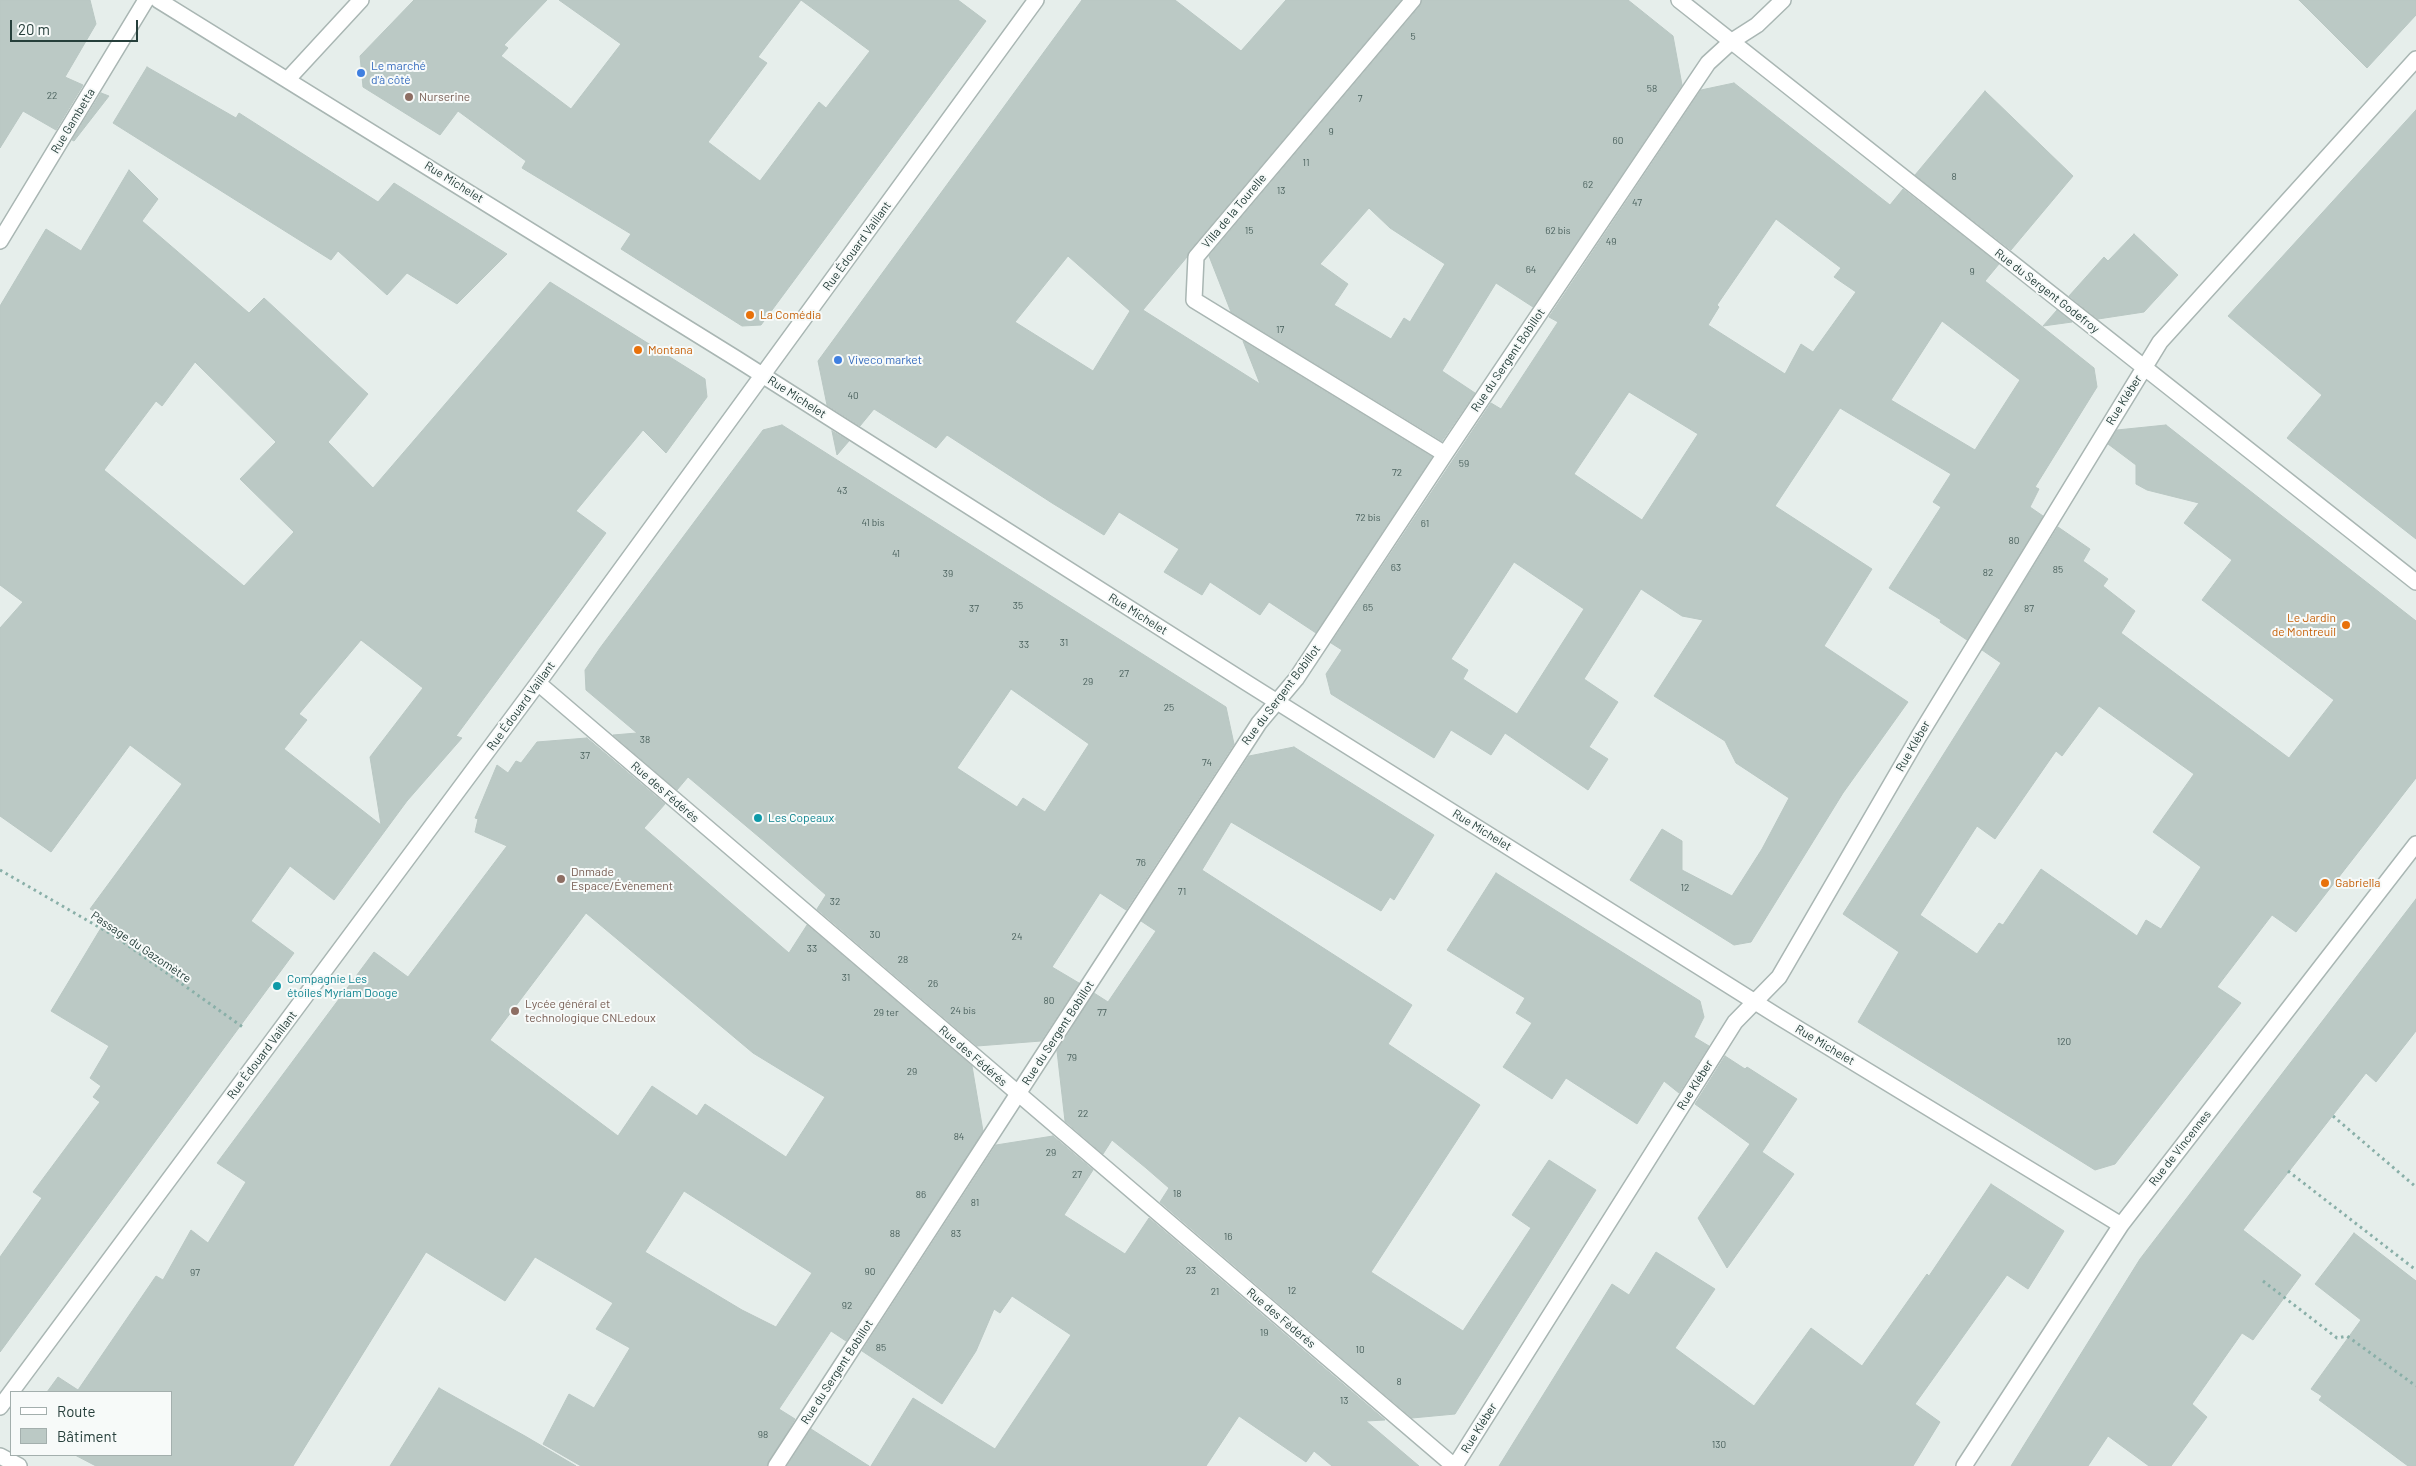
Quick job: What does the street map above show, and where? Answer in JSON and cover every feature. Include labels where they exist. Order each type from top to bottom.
[{"type":"street","name":"Rue Gambetta","points":[[0,241],[146,0]]},
{"type":"street","name":"Rue Michelet","points":[[158,0],[763,375],[1276,701],[1754,1001],[2121,1225]]},
{"type":"street","points":[[288,79],[362,0]]},
{"type":"street","name":"Rue Édouard Vaillant","points":[[12,1391],[538,683],[1036,0]]},
{"type":"street","name":"Villa de la Tourelle","points":[[1413,0],[1196,257],[1194,300],[1445,454]]},
{"type":"street","name":"Rue du Sergent Godefroy","points":[[1678,0],[2416,582]]},
{"type":"street","name":"Rue du Sergent Bobillot","points":[[776,1466],[1259,723],[1296,680],[1445,454],[1708,63],[1732,41],[1757,25],[1783,0]]},
{"type":"street","name":"Rue Kléber","points":[[1455,1466],[1735,1022],[1779,977],[1919,736],[2160,342],[2416,59]]},
{"type":"street","name":"Rue des Fédérés","points":[[538,683],[1018,1095],[1455,1466]]},
{"type":"street","name":"Rue de Vincennes","points":[[1964,1466],[2121,1225],[2416,844]]},
{"type":"street","name":"Rue Édouard Vaillant","points":[[0,1407],[10,1394]]},
{"type":"street","points":[[0,1456],[18,1466]]},
{"type":"path","name":"Passage du Gazomètre","points":[[0,870],[116,937],[244,1028]]},
{"type":"path","points":[[2333,1116],[2416,1187]]},
{"type":"path","points":[[2288,1171],[2416,1270]]},
{"type":"path","points":[[2263,1281],[2338,1338],[2348,1336],[2416,1386]]},
{"type":"building","points":[[0,0],[90,0],[96,24],[65,77],[83,85],[56,130],[23,111],[0,148]]},
{"type":"building","points":[[414,0],[547,0],[504,45],[508,48],[501,56],[571,109],[621,44],[559,0],[801,0],[958,0],[986,21],[761,325],[742,326],[621,249],[631,234],[522,168],[526,161],[458,111],[440,135],[363,87],[360,56]],"holes":[[[801,0],[870,51],[826,108],[819,102],[760,181],[708,142],[767,63],[758,57]]]},
{"type":"building","points":[[1082,0],[1175,0],[1241,51],[1286,0],[1401,0],[1189,251],[1187,257],[1143,310],[1260,384],[1243,341],[1432,457],[1316,633],[1269,602],[1260,615],[1210,582],[1202,595],[1164,572],[1179,549],[1119,512],[1104,535],[947,435],[936,448],[874,409],[860,426],[827,405],[818,361]],"holes":[[[1068,256],[1130,311],[1093,371],[1015,322]]]},
{"type":"building","points":[[1422,0],[1628,0],[1673,36],[1682,85],[1533,307],[1496,283],[1442,371],[1475,393],[1442,441],[1231,312],[1209,256],[1420,6]],"holes":[[[1369,208],[1390,228],[1445,264],[1410,322],[1404,318],[1391,339],[1334,305],[1348,284],[1320,264]]]},
{"type":"building","points":[[2299,0],[2416,0],[2416,15],[2367,68]]},
{"type":"building","points":[[147,67],[236,118],[239,113],[378,202],[394,183],[507,254],[457,304],[407,273],[387,295],[338,251],[331,260],[113,123]]},
{"type":"building","points":[[1734,83],[1890,205],[1903,189],[1999,264],[1985,281],[2094,368],[2097,387],[2035,487],[2039,489],[2030,507],[2043,516],[1967,640],[1940,622],[1941,620],[1889,588],[1941,507],[1933,502],[1951,474],[1840,408],[1775,506],[1872,569],[1824,646],[1908,702],[1843,793],[1751,942],[1734,945],[1630,880],[1662,829],[1682,841],[1682,870],[1732,896],[1762,849],[1789,798],[1736,763],[1725,741],[1654,696],[1703,620],[1682,616],[1641,589],[1584,679],[1618,702],[1589,747],[1608,759],[1588,790],[1505,733],[1491,755],[1451,730],[1434,758],[1331,694],[1326,674],[1342,650],[1331,643],[1491,403],[1501,409],[1558,322],[1549,317],[1701,90]],"holes":[[[1776,219],[1841,268],[1834,277],[1856,292],[1813,352],[1801,344],[1785,374],[1708,325],[1719,307],[1717,305]],[[1942,321],[2020,380],[1975,450],[1891,400]],[[1629,392],[1698,434],[1642,520],[1574,474]],[[1514,562],[1584,609],[1517,714],[1463,679],[1468,670],[1451,659]]]},
{"type":"building","points":[[1985,91],[2073,176],[2011,250],[1915,175]]},
{"type":"building","points":[[101,93],[109,96],[74,141],[72,140]]},
{"type":"building","points":[[2416,110],[2416,539],[2287,438],[2322,395],[2228,316]]},
{"type":"building","points":[[129,170],[158,199],[142,221],[249,313],[264,298],[368,394],[328,442],[373,488],[550,282],[705,379],[707,397],[666,453],[643,430],[576,511],[606,533],[456,736],[462,738],[407,801],[334,900],[290,866],[251,921],[294,953],[0,1352],[0,1257],[42,1198],[33,1192],[100,1102],[93,1097],[101,1086],[90,1078],[109,1046],[51,1011],[107,918],[90,909],[182,784],[130,745],[51,852],[0,816],[0,628],[23,602],[0,585],[0,306],[46,229],[81,251]],"holes":[[[195,362],[276,442],[240,479],[294,532],[244,586],[104,470],[156,401],[162,406]],[[361,640],[423,688],[370,757],[381,825],[284,749],[307,720],[299,714]]]},
{"type":"building","points":[[2134,234],[2178,275],[2144,312],[2098,319],[2069,296],[2104,257],[2108,261]]},
{"type":"building","points":[[2057,310],[2072,322],[2043,326]]},
{"type":"building","points":[[782,425],[1226,707],[1234,744],[1126,910],[1100,893],[1052,967],[1079,983],[1041,1041],[977,1046],[817,909],[826,895],[765,842],[688,777],[677,790],[613,735],[637,733],[586,690],[585,670],[763,430]],"holes":[[[1011,689],[1089,744],[1045,812],[1023,798],[1017,807],[957,768]]]},
{"type":"building","points":[[2166,425],[2416,621],[2416,778],[2296,932],[2272,915],[2217,987],[2241,1003],[2115,1164],[2095,1170],[1858,1022],[1899,952],[1843,914],[2001,663],[1982,650],[2058,527],[2090,549],[2083,561],[2108,579],[2103,586],[2135,611],[2121,633],[2289,758],[2334,700],[2202,600],[2232,560],[2184,523],[2199,503],[2147,490],[2136,484],[2136,465],[2108,444],[2117,430]],"holes":[[[2099,706],[2194,774],[2153,832],[2201,867],[2161,929],[2146,920],[2137,936],[2041,869],[2003,925],[1999,923],[1977,954],[1920,915],[1977,826],[1995,839],[2056,751],[2062,756]]]},
{"type":"building","points":[[832,431],[849,441],[837,455]]},
{"type":"building","points":[[587,738],[665,804],[644,828],[789,953],[807,925],[972,1066],[983,1131],[846,1341],[831,1331],[779,1409],[795,1419],[767,1466],[581,1466],[543,1444],[569,1394],[594,1408],[630,1348],[596,1329],[613,1303],[535,1257],[505,1301],[426,1252],[293,1466],[96,1466],[77,1456],[172,1456],[172,1391],[48,1391],[58,1377],[78,1390],[156,1276],[163,1280],[191,1230],[208,1243],[246,1182],[217,1163],[374,952],[408,977],[507,846],[475,832],[478,819],[475,818],[497,765],[508,773],[516,761],[521,763],[537,742]],"holes":[[[586,913],[753,1053],[825,1097],[786,1157],[705,1104],[697,1116],[652,1086],[618,1136],[490,1040]],[[684,1191],[812,1273],[776,1327],[742,1310],[645,1252]]]},
{"type":"building","points":[[1294,747],[1434,835],[1394,900],[1390,897],[1381,911],[1231,822],[1202,870],[1412,1005],[1388,1044],[1480,1105],[1371,1272],[1463,1331],[1531,1228],[1512,1215],[1549,1160],[1596,1190],[1455,1414],[1412,1418],[1160,1202],[1169,1188],[1146,1168],[1112,1140],[1103,1154],[1065,1121],[1057,1051],[1094,993],[1108,1002],[1156,931],[1141,921],[1249,756]]},
{"type":"building","points":[[1496,873],[1700,1001],[1704,1017],[1694,1037],[1709,1046],[1679,1093],[1664,1081],[1637,1124],[1566,1078],[1552,1099],[1503,1067],[1532,1023],[1516,1013],[1525,998],[1447,950]]},
{"type":"building","points":[[2416,899],[2416,1031],[2376,1082],[2366,1073],[2243,1230],[2301,1275],[2253,1340],[2242,1333],[2192,1404],[2207,1417],[2171,1466],[2149,1466],[2108,1436],[2088,1466],[2011,1466],[2140,1259]]},
{"type":"building","points":[[1725,1056],[1745,1069],[1747,1067],[1797,1099],[1762,1152],[1794,1174],[1727,1268],[1698,1218],[1750,1144],[1695,1104]]},
{"type":"building","points":[[1053,1136],[1093,1170],[1064,1215],[1125,1254],[1149,1218],[1385,1420],[1366,1421],[1419,1466],[1332,1466],[1314,1451],[1306,1462],[1239,1416],[1206,1466],[871,1466],[913,1398],[995,1449],[1071,1335],[1012,1296],[1000,1313],[994,1309],[976,1351],[942,1404],[862,1351],[996,1145]]},
{"type":"building","points":[[1991,1184],[2064,1231],[2028,1289],[2007,1275],[1915,1404],[1940,1422],[1913,1466],[1499,1466],[1612,1284],[1629,1295],[1656,1252],[1715,1289],[1675,1348],[1754,1406],[1811,1328],[1862,1366],[1927,1274],[1929,1276]]},
{"type":"building","points":[[2354,1233],[2416,1281],[2416,1466],[2408,1466],[2319,1400],[2322,1396],[2311,1389],[2361,1320],[2315,1284]]},
{"type":"building","points":[[439,1388],[525,1436],[576,1466],[390,1466]]},
{"type":"building","points":[[811,1429],[869,1466],[787,1466]]},
{"type":"place","name":"Le marché d'à côté","points":[[361,73]]},
{"type":"place","name":"Nurserine","points":[[409,97]]},
{"type":"place","name":"La Comédia","points":[[750,315]]},
{"type":"place","name":"Montana","points":[[638,350]]},
{"type":"place","name":"Viveco market","points":[[838,360]]},
{"type":"place","name":"Le Jardin de Montreuil","points":[[2346,625]]},
{"type":"place","name":"Les Copeaux","points":[[758,818]]},
{"type":"place","name":"Dnmade Espace/Évènement","points":[[561,879]]},
{"type":"place","name":"Gabriella","points":[[2325,883]]},
{"type":"place","name":"Compagnie Les étoiles Myriam Dooge","points":[[277,986]]},
{"type":"place","name":"Lycée général et technologique CNLedoux","points":[[515,1011]]}]
